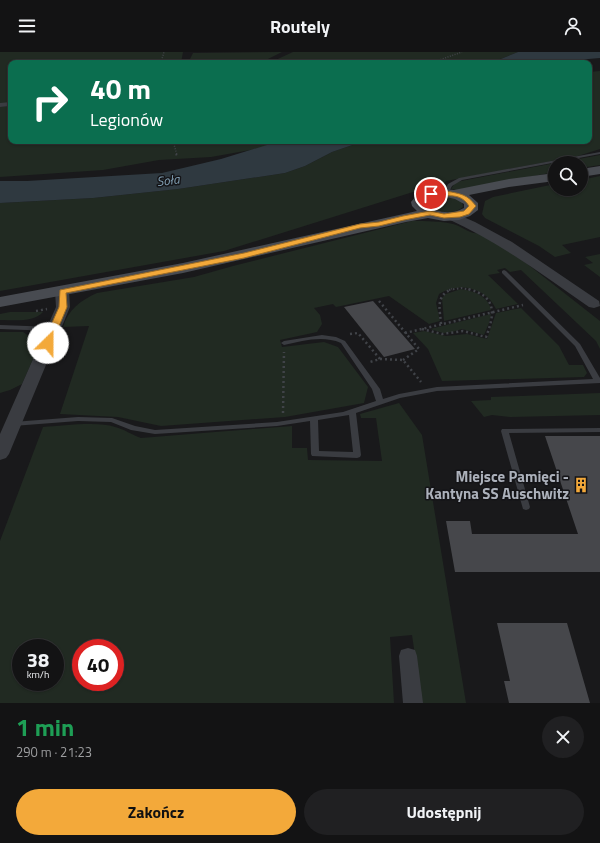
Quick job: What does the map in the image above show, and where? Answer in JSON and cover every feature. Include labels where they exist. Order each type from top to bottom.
[{"type":"main road","points":[[588,172],[600,170]]},
{"type":"main road","points":[[450,194],[509,182],[548,178]]},
{"type":"main road","points":[[0,302],[244,255],[360,226],[379,224],[403,218],[424,210],[452,216],[467,213],[480,195],[536,180]]},
{"type":"main road","points":[[424,210],[418,202],[424,196],[431,194],[450,194],[462,196],[471,206]]},
{"type":"street","points":[[471,206],[476,217],[526,246],[562,273],[597,307]]},
{"type":"street","points":[[452,216],[472,224],[515,249],[597,307]]},
{"type":"street","points":[[0,454],[63,307],[62,291]]},
{"type":"street","points":[[408,656],[413,703]]},
{"type":"lane","points":[[450,194],[450,185],[461,179],[600,153]]},
{"type":"lane","points":[[13,424],[78,419],[112,420],[134,428],[155,432],[283,423],[352,412],[406,394],[437,388],[599,381],[578,345],[504,272]]},
{"type":"lane","points":[[0,327],[54,329]]},
{"type":"lane","points":[[284,343],[324,337],[336,338],[343,342],[376,389],[380,402]]},
{"type":"lane","points":[[314,419],[315,454],[357,455],[352,412]]},
{"type":"lane","points":[[526,507],[505,431],[600,430]]},
{"type":"path","points":[[439,60],[462,52]]},
{"type":"path","points":[[174,144],[177,156]]},
{"type":"path","points":[[422,329],[442,334],[463,331],[486,337],[494,312],[492,305],[486,297],[480,294],[470,290],[452,289],[444,293],[440,298],[439,307],[441,324]]},
{"type":"path","points":[[359,364],[380,359],[403,360],[419,349],[379,301]]},
{"type":"path","points":[[405,333],[535,302]]},
{"type":"path","points":[[336,338],[358,332],[380,359]]},
{"type":"path","points":[[283,423],[284,343]]},
{"type":"path","points":[[403,360],[428,390]]},
{"type":"shaded area","points":[[0,52],[183,52],[182,60],[8,60],[8,103],[0,103]]},
{"type":"shaded area","points":[[282,52],[266,60],[190,60],[193,53]]},
{"type":"shaded area","points":[[293,52],[518,52],[498,60],[276,60]]},
{"type":"shaded area","points":[[600,71],[600,149],[578,156],[548,156],[548,162],[446,181],[441,188],[413,192],[224,251],[0,291],[0,203],[93,198],[178,189],[285,173],[305,166],[332,152],[355,144],[592,144],[592,72]]},
{"type":"shaded area","points":[[8,106],[8,144],[272,144],[261,148],[211,157],[159,160],[103,170],[0,177],[0,107]]},
{"type":"shaded area","points":[[600,155],[600,165],[588,167],[588,157]]},
{"type":"shaded area","points":[[548,164],[548,173],[457,190],[451,189],[455,183]]},
{"type":"shaded area","points":[[600,176],[600,237],[562,245],[571,253],[555,257],[539,246],[485,218],[482,214],[485,201],[493,197],[548,185],[548,196],[588,196],[588,179]]},
{"type":"shaded area","points":[[441,196],[453,197],[462,202],[463,207],[459,210],[445,212],[435,210],[427,205],[427,200]]},
{"type":"shaded area","points":[[412,221],[453,224],[469,232],[479,233],[512,252],[600,321],[600,349],[596,341],[521,270],[510,272],[505,268],[497,270],[500,273],[488,275],[518,304],[496,309],[486,296],[479,292],[463,287],[455,288],[439,294],[436,303],[440,321],[429,324],[389,296],[336,307],[333,304],[314,308],[320,315],[322,324],[317,332],[280,340],[282,347],[324,342],[338,347],[368,387],[364,403],[285,417],[161,426],[118,417],[60,414],[89,326],[63,327],[68,316],[76,306],[91,296],[97,293],[194,277]]},
{"type":"shaded area","points":[[600,254],[600,277],[584,265],[593,263],[585,257]]},
{"type":"shaded area","points":[[461,289],[480,295],[487,301],[491,310],[444,321],[442,298],[446,294]]},
{"type":"shaded area","points":[[521,308],[559,346],[569,365],[583,365],[587,373],[584,377],[442,381],[428,349],[413,333],[424,331],[446,336],[467,334],[487,339],[496,313]]},
{"type":"shaded area","points":[[10,312],[43,312],[39,316],[29,319],[0,320],[0,314]]},
{"type":"shaded area","points":[[491,314],[484,335],[462,329],[443,333],[430,329]]},
{"type":"shaded area","points":[[0,332],[23,332],[36,341],[38,348],[22,384],[0,393]]},
{"type":"shaded area","points":[[600,393],[600,415],[510,417],[492,415],[484,417],[471,401],[491,400],[491,397]]},
{"type":"shaded area","points":[[399,403],[422,435],[466,703],[422,703],[412,635],[390,637],[394,703],[0,703],[0,541],[43,427],[90,424],[108,425],[122,429],[141,438],[292,426],[292,448],[307,448],[308,460],[382,461],[376,418],[361,418],[360,414]]},
{"type":"water","points":[[518,52],[600,52],[600,58],[576,60],[498,60]]},
{"type":"water","name":"Soła","points":[[270,144],[355,144],[332,152],[305,166],[285,173],[178,189],[93,198],[0,203],[0,181],[27,181],[162,173],[221,159]]},
{"type":"building","points":[[373,301],[415,349],[384,357],[344,307]]},
{"type":"building","name":"Miejsce Pamięci - Kantyna SS Auschwitz","points":[[545,436],[600,436],[600,572],[455,572],[446,521],[470,521],[472,534],[578,534]]},
{"type":"building","points":[[497,623],[567,623],[590,703],[509,703],[504,681],[510,681]]},
{"type":"place","name":"Miejsce Pamięci - Kantyna SS Auschwitz","points":[[581,485]]},
{"type":"route","points":[[48,343],[63,307],[62,291],[244,255],[297,243],[360,226],[379,224],[430,213],[444,216],[460,215],[471,210],[471,203],[468,199],[462,196],[446,193],[431,194]]}]
